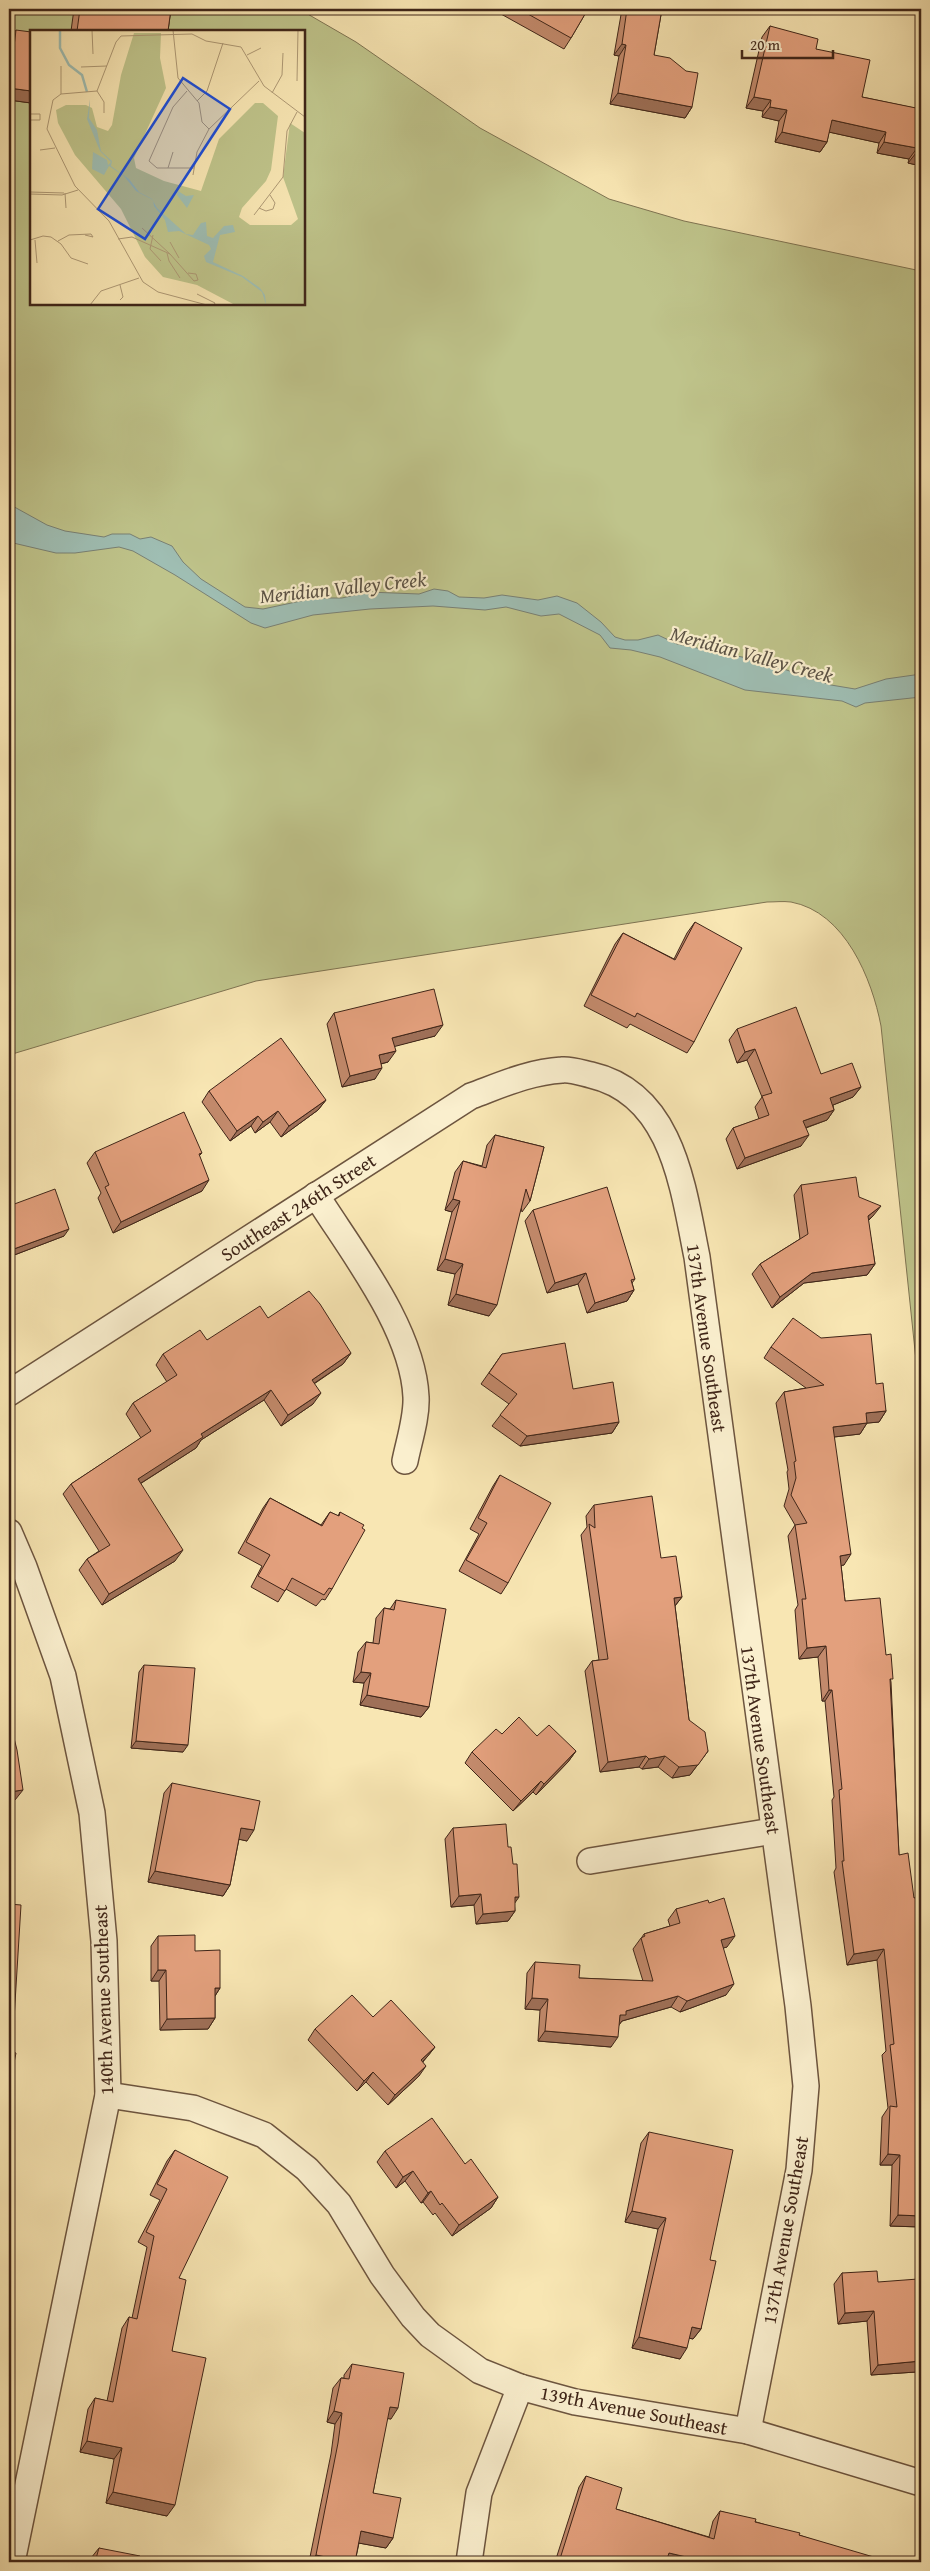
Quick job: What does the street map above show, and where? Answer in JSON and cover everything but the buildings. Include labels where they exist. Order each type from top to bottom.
[{"type":"street","name":"Southeast 246th Street","points":[[9,1393],[470,1096],[529,1074],[564,1069],[604,1078]]},
{"type":"street","name":"137th Avenue Southeast","points":[[604,1078],[637,1096],[656,1119],[674,1159],[686,1202],[699,1277],[798,2006],[806,2086],[799,2170],[748,2431]]},
{"type":"street","points":[[316,1195],[382,1299],[410,1357],[416,1399],[405,1461]]},
{"type":"street","name":"140th Avenue Southeast","points":[[9,1532],[24,1566],[63,1676],[92,1813],[104,1941],[108,2094],[12,2562]]},
{"type":"street","points":[[590,1861],[773,1831]]},
{"type":"street","name":"139th Avenue Southeast","points":[[108,2094],[193,2108],[264,2135],[307,2169],[339,2204],[397,2297],[430,2335],[480,2371],[520,2387],[575,2402],[748,2431],[921,2483]]},
{"type":"street","name":"139th Avenue Southeast","points":[[469,2562],[479,2493],[520,2387]]},
{"type":"green space","points":[[9,9],[299,9],[356,42],[480,128],[609,199],[684,221],[921,271],[921,1408],[881,1026],[871,988],[853,950],[841,933],[827,919],[810,908],[791,902],[767,902],[256,981],[9,1055]]},
{"type":"water","points":[[9,504],[47,525],[65,531],[104,537],[112,534],[130,534],[140,539],[151,537],[172,546],[183,562],[201,579],[245,607],[263,609],[315,598],[342,598],[368,592],[419,594],[434,589],[448,591],[459,597],[484,598],[502,595],[538,600],[557,596],[577,603],[601,622],[615,637],[625,640],[638,640],[658,635],[677,644],[757,660],[831,685],[855,689],[886,679],[921,674],[921,697],[865,703],[856,707],[842,701],[745,690],[660,657],[631,650],[610,648],[600,635],[559,614],[541,616],[506,607],[485,610],[433,606],[370,609],[313,615],[265,628],[251,623],[133,551],[119,547],[75,553],[56,553],[9,542]]},
{"type":"water label","name":"Meridian Valley Creek","points":[[343,587]]},
{"type":"water label","name":"Meridian Valley Creek","points":[[752,654]]}]
